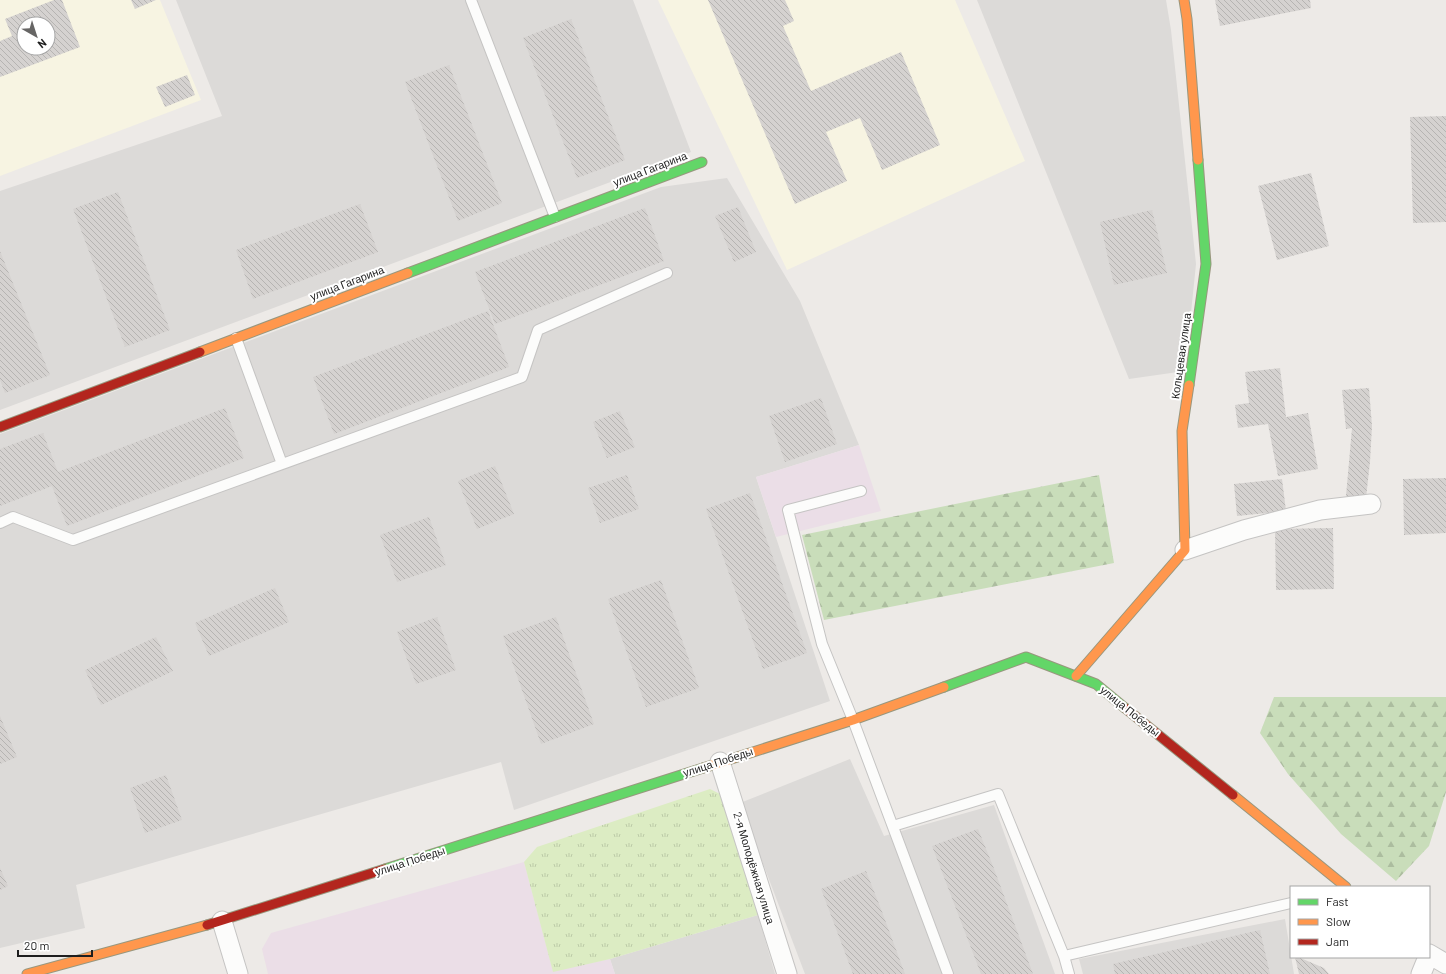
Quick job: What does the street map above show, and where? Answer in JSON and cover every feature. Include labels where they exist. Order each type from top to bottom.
[{"type":"street","name":"Кольцевая улица","points":[[1184,0],[1187,19],[1206,264],[1182,431],[1185,550]]},
{"type":"street","name":"улица Гагарина","points":[[0,427],[702,162]]},
{"type":"street","points":[[1076,676],[1185,550],[1244,530],[1320,510],[1371,504]]},
{"type":"street","name":"улица Победы","points":[[27,974],[222,921],[853,720],[1026,657],[1096,684],[1345,886]]},
{"type":"street","name":"2-я Молодёжная улица","points":[[720,762],[787,974]]},
{"type":"street","points":[[222,921],[238,974]]},
{"type":"street","points":[[1430,955],[1446,964]]},
{"type":"street","points":[[1421,974],[1428,958]]},
{"type":"lane","points":[[471,0],[555,217]]},
{"type":"lane","points":[[0,523],[13,517],[73,540],[522,377],[538,330],[668,273]]},
{"type":"lane","points":[[236,338],[282,464]]},
{"type":"lane","points":[[861,491],[788,510],[822,644],[853,720],[948,974]]},
{"type":"lane","points":[[893,826],[998,794],[1064,956],[1069,974]]},
{"type":"lane","points":[[1064,956],[1290,903]]},
{"type":"shaded area","points":[[0,0],[160,0],[201,100],[0,176]]},
{"type":"shaded area","points":[[176,0],[633,0],[691,152],[0,410],[0,191],[222,116]]},
{"type":"shaded area","points":[[658,0],[955,0],[1025,161],[787,270]]},
{"type":"shaded area","points":[[977,0],[1166,0],[1171,30],[1196,264],[1185,371],[1129,379]]},
{"type":"shaded area","points":[[727,178],[800,301],[859,445],[756,477],[830,701],[514,810],[501,762],[76,885],[85,928],[0,948],[0,434],[661,187]]},
{"type":"shaded area","points":[[859,445],[881,511],[776,537],[756,477]]},
{"type":"shaded area","points":[[850,759],[884,836],[994,805],[1055,974],[805,974],[740,803]]},
{"type":"shaded area","points":[[524,862],[553,971],[610,959],[615,974],[268,974],[262,949],[271,933]]},
{"type":"shaded area","points":[[758,915],[775,974],[615,974],[610,959]]},
{"type":"shaded area","points":[[1285,919],[1290,958],[1291,958],[1294,974],[1083,974],[1079,959]]},
{"type":"green space","points":[[1099,475],[1114,563],[824,620],[802,535]]},
{"type":"green space","points":[[1274,697],[1446,697],[1446,792],[1429,846],[1396,881],[1341,834],[1288,774],[1260,733]]},
{"type":"green space","points":[[710,789],[722,795],[758,915],[610,959],[553,972],[524,862],[537,847]]},
{"type":"building","points":[[54,0],[62,0],[80,47],[56,56],[0,77],[0,41],[12,36],[5,19]]},
{"type":"building","points":[[131,0],[156,0],[135,9]]},
{"type":"building","points":[[708,0],[785,0],[794,21],[783,26],[811,91],[901,52],[940,145],[882,170],[860,118],[826,132],[847,181],[795,204]]},
{"type":"building","points":[[1215,0],[1310,0],[1311,8],[1220,26]]},
{"type":"building","points":[[571,19],[625,160],[577,178],[523,38]]},
{"type":"building","points":[[449,65],[502,203],[458,221],[405,82]]},
{"type":"building","points":[[187,75],[195,95],[165,107],[156,87]]},
{"type":"building","points":[[1446,116],[1446,222],[1413,223],[1410,117]]},
{"type":"building","points":[[1311,173],[1329,246],[1277,260],[1258,186]]},
{"type":"building","points":[[118,192],[170,330],[125,347],[73,209]]},
{"type":"building","points":[[360,204],[378,252],[253,299],[236,250]]},
{"type":"building","points":[[738,207],[756,252],[734,262],[715,216]]},
{"type":"building","points":[[645,208],[664,261],[495,324],[475,272]]},
{"type":"building","points":[[1152,210],[1167,273],[1114,285],[1100,222]]},
{"type":"building","points":[[0,251],[50,375],[5,393],[0,380]]},
{"type":"building","points":[[488,311],[509,367],[334,434],[313,377]]},
{"type":"building","points":[[1280,368],[1286,417],[1308,413],[1318,469],[1278,476],[1268,424],[1238,428],[1235,405],[1249,403],[1245,372]]},
{"type":"building","points":[[1369,388],[1372,426],[1366,498],[1346,496],[1352,428],[1346,429],[1342,390]]},
{"type":"building","points":[[821,398],[837,444],[785,462],[769,416]]},
{"type":"building","points":[[225,408],[244,458],[67,526],[52,486],[0,506],[0,449],[43,433],[58,472]]},
{"type":"building","points":[[620,411],[635,447],[607,458],[593,422]]},
{"type":"building","points":[[495,466],[514,514],[477,529],[458,481]]},
{"type":"building","points":[[627,475],[639,509],[600,523],[588,488]]},
{"type":"building","points":[[1446,478],[1446,533],[1404,535],[1403,479]]},
{"type":"building","points":[[1282,479],[1286,511],[1237,516],[1234,484]]},
{"type":"building","points":[[750,493],[807,653],[763,669],[706,509]]},
{"type":"building","points":[[429,517],[446,565],[397,582],[380,535]]},
{"type":"building","points":[[1333,528],[1334,589],[1276,590],[1275,529]]},
{"type":"building","points":[[661,580],[699,688],[646,707],[608,599]]},
{"type":"building","points":[[275,588],[289,622],[209,656],[195,623]]},
{"type":"building","points":[[437,617],[456,670],[416,684],[397,632]]},
{"type":"building","points":[[556,617],[594,724],[541,744],[503,636]]},
{"type":"building","points":[[156,637],[173,671],[101,705],[85,670]]},
{"type":"building","points":[[0,716],[17,757],[0,764]]},
{"type":"building","points":[[166,775],[182,820],[145,833],[130,788]]},
{"type":"building","points":[[978,829],[1033,974],[981,974],[932,846]]},
{"type":"building","points":[[0,868],[8,886],[0,890]]},
{"type":"building","points":[[866,871],[905,974],[853,974],[821,889]]},
{"type":"building","points":[[1260,930],[1270,974],[1115,974],[1113,964]]},
{"type":"building","points":[[1295,958],[1300,958],[1324,968],[1329,974],[1299,974]]},
{"type":"traffic: fast","points":[[1189,385],[1206,264],[1198,160]]},
{"type":"traffic: fast","points":[[408,273],[702,162]]},
{"type":"traffic: fast","points":[[944,687],[1026,657],[1096,684],[1125,708]]},
{"type":"traffic: fast","points":[[385,869],[703,768]]},
{"type":"traffic: slow","points":[[1184,0],[1187,19],[1198,160]]},
{"type":"traffic: slow","points":[[200,352],[408,273]]},
{"type":"traffic: slow","points":[[1076,676],[1185,550],[1182,431],[1189,385]]},
{"type":"traffic: slow","points":[[703,768],[853,720],[944,687]]},
{"type":"traffic: slow","points":[[1233,795],[1345,886]]},
{"type":"traffic: slow","points":[[27,974],[207,925]]},
{"type":"traffic: jam","points":[[0,427],[200,352]]},
{"type":"traffic: jam","points":[[1125,708],[1233,795]]},
{"type":"traffic: jam","points":[[207,925],[385,869]]}]
